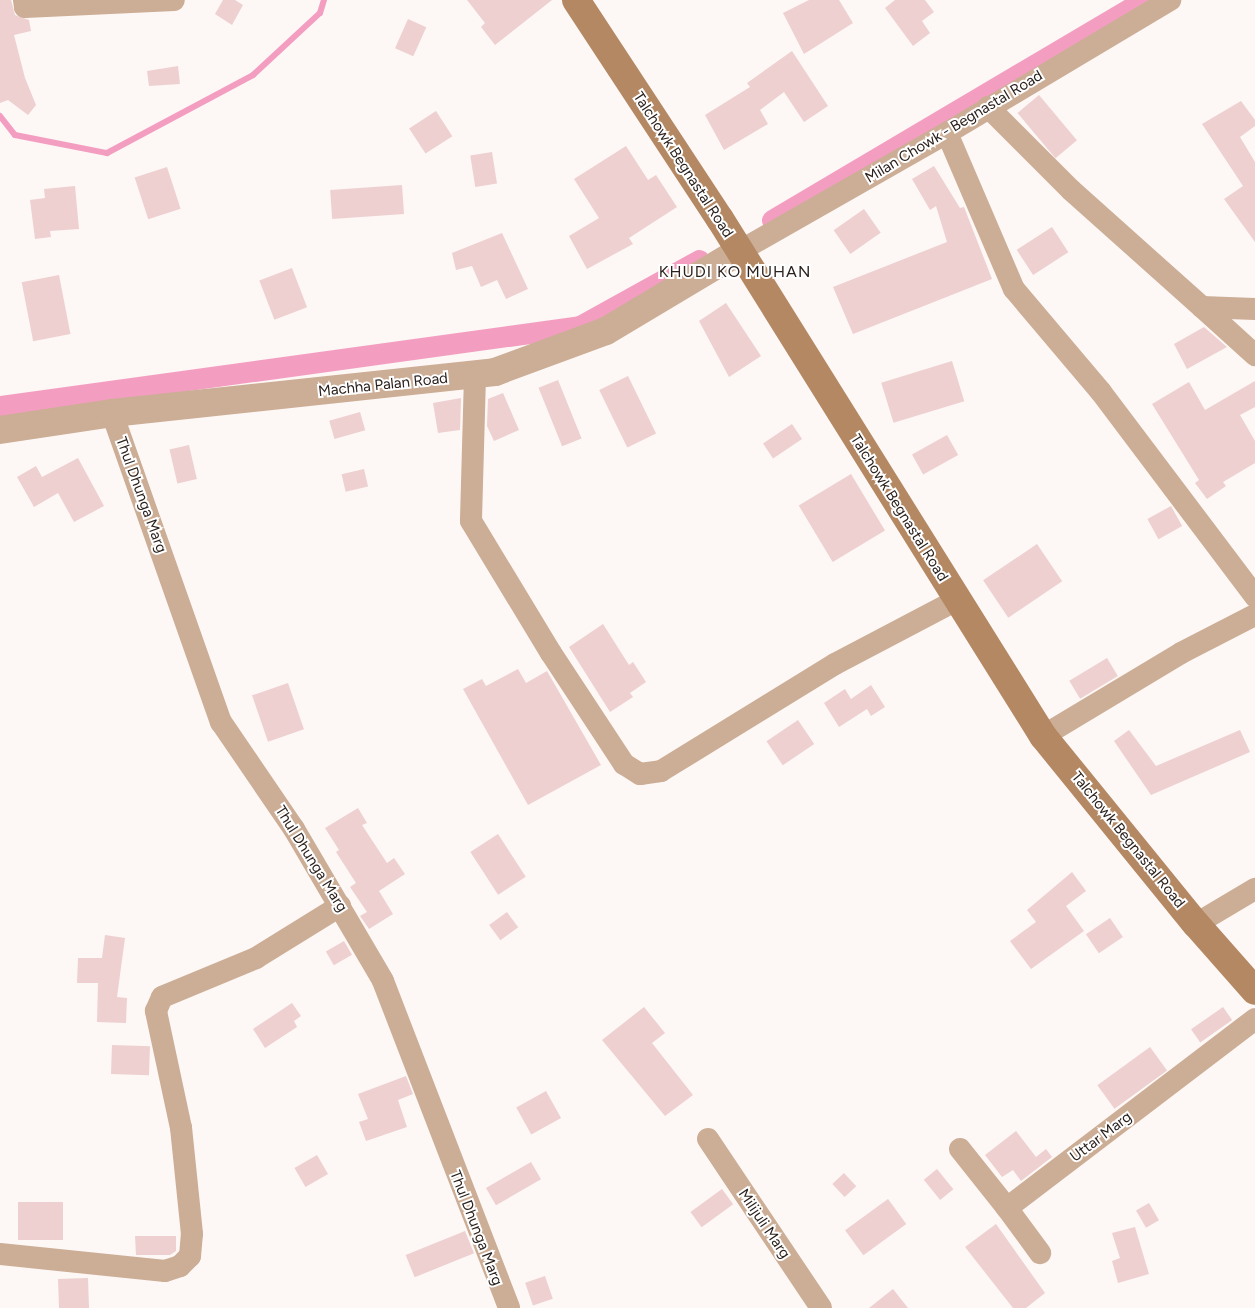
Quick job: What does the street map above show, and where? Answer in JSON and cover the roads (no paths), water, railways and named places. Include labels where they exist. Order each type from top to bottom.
[{"type":"main road","name":"Talchowk Begnastal Road","points":[[576,0],[738,252],[1043,736],[1196,924],[1255,991]]},
{"type":"street","points":[[24,0],[25,7],[174,0]]},
{"type":"street","name":"Milan Chowk - Begnastal Road","points":[[738,252],[947,134],[988,107],[1170,0]]},
{"type":"street","points":[[988,107],[1071,190],[1255,355]]},
{"type":"street","points":[[947,134],[1014,289],[1101,392],[1255,596]]},
{"type":"street","name":"Machha Palan Road","points":[[0,430],[112,413],[475,376],[496,372],[606,331],[738,252]]},
{"type":"street","points":[[1202,307],[1255,309]]},
{"type":"street","points":[[475,376],[471,521],[551,653],[624,764],[640,774],[661,771],[835,664],[957,600]]},
{"type":"street","name":"Thul Dhunga Marg","points":[[112,413],[221,722],[294,829],[383,981],[509,1308]]},
{"type":"street","points":[[1043,736],[1181,653],[1255,615]]},
{"type":"street","points":[[1196,924],[1255,889]]},
{"type":"street","points":[[0,1254],[166,1271],[180,1266],[190,1256],[192,1234],[181,1128],[156,1011],[162,997],[256,958],[340,906]]},
{"type":"street","name":"Uttar Marg","points":[[1007,1208],[1255,1019]]},
{"type":"street","name":"Milijuli Marg","points":[[708,1139],[821,1308]]},
{"type":"street","points":[[960,1149],[1040,1253]]},
{"type":"waterway","points":[[0,116],[15,135],[107,153],[253,75],[320,13],[324,0]]},
{"type":"waterway","points":[[772,220],[1144,0]]},
{"type":"waterway","points":[[0,406],[580,326],[699,260]]},
{"type":"district","name":"KHUDI KO MUHAN","points":[[735,272]]}]
